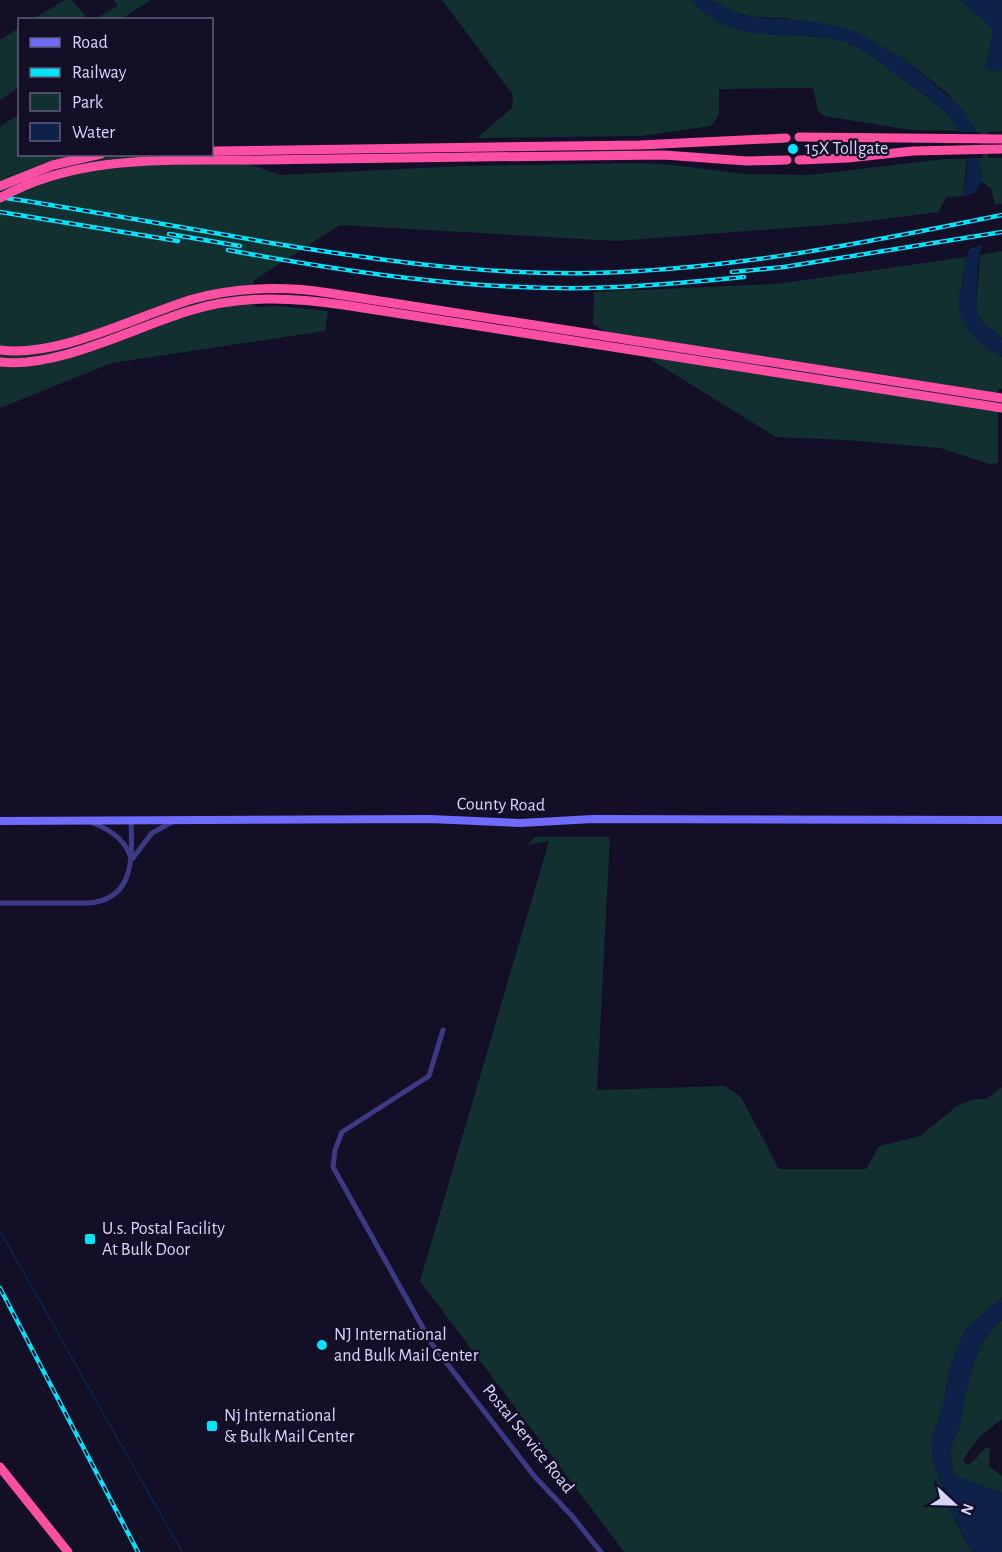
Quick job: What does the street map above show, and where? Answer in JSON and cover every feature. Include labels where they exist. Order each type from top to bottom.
[{"type":"highway","points":[[798,137],[843,137],[950,145]]},
{"type":"highway","points":[[0,198],[58,174],[117,163],[474,152],[786,138]]},
{"type":"highway","points":[[799,160],[950,145],[998,144]]},
{"type":"highway","points":[[213,151],[664,154],[742,161],[787,160]]},
{"type":"highway","points":[[0,186],[53,165],[92,156]]},
{"type":"highway","points":[[0,362],[23,363],[46,360],[191,310],[264,293],[300,289],[1002,398]]},
{"type":"highway","points":[[0,350],[24,351],[55,346],[199,298],[231,291],[264,293],[1002,408]]},
{"type":"highway","points":[[0,1467],[68,1552]]},
{"type":"highway","points":[[0,1476],[60,1552]]},
{"type":"main road","name":"County Road","points":[[0,821],[430,819],[520,823],[593,819],[1002,820]]},
{"type":"street","points":[[86,820],[106,828],[118,837],[125,845],[132,860]]},
{"type":"street","points":[[131,820],[132,860]]},
{"type":"street","points":[[0,903],[88,903],[104,900],[114,894],[124,883],[132,860],[148,837],[157,829],[177,820]]},
{"type":"street","name":"Postal Service Road","points":[[442,1030],[429,1076],[342,1132],[335,1150],[333,1167],[432,1344],[535,1477],[572,1516],[601,1552]]},
{"type":"green space","points":[[65,0],[72,0],[87,18],[35,18]]},
{"type":"green space","points":[[113,0],[151,0],[123,18],[96,18],[118,6]]},
{"type":"green space","points":[[442,0],[690,0],[711,18],[734,28],[765,34],[830,38],[863,50],[932,100],[950,117],[960,131],[911,130],[824,116],[818,111],[813,88],[719,89],[719,115],[711,126],[641,136],[477,138],[512,108],[513,95]]},
{"type":"green space","points":[[711,0],[960,0],[993,29],[987,64],[982,64],[992,72],[1002,69],[1002,131],[988,132],[988,158],[1002,158],[1002,204],[995,205],[991,188],[982,182],[976,131],[948,94],[903,58],[787,18],[755,17],[736,13]]},
{"type":"green space","points":[[18,29],[18,88],[0,100],[0,40]]},
{"type":"green space","points":[[18,115],[18,156],[213,156],[213,151],[280,175],[462,166],[640,163],[744,174],[810,175],[944,159],[967,159],[963,196],[947,197],[938,212],[853,223],[617,241],[340,225],[253,281],[255,307],[278,306],[328,311],[325,331],[112,363],[0,408],[0,127]]},
{"type":"green space","points":[[1002,251],[1002,338],[982,322],[976,311],[980,255]]},
{"type":"green space","points":[[966,257],[962,280],[985,347],[1002,357],[1002,389],[998,389],[998,463],[989,464],[940,448],[776,437],[593,324],[594,292],[776,284]]},
{"type":"green space","points":[[535,837],[610,837],[597,1090],[725,1086],[741,1097],[779,1169],[866,1169],[879,1146],[920,1136],[957,1106],[974,1099],[986,1099],[1002,1087],[1002,1297],[966,1329],[951,1363],[944,1402],[940,1481],[955,1521],[972,1552],[624,1552],[420,1281],[549,841],[527,845]]},
{"type":"green space","points":[[1002,1320],[1002,1419],[978,1438],[963,1460],[967,1465],[986,1448],[990,1448],[989,1466],[1002,1476],[1002,1493],[953,1475],[951,1451],[961,1421],[972,1367],[977,1354]]},
{"type":"water","points":[[690,0],[711,0],[736,13],[755,17],[810,21],[853,30],[903,58],[963,109],[976,131],[982,182],[974,193],[963,196],[967,159],[964,144],[952,119],[932,101],[866,52],[844,42],[828,39],[764,34],[733,28],[714,20]]},
{"type":"water","points":[[960,0],[1002,0],[1002,69],[992,72],[981,64],[987,64],[993,29]]},
{"type":"water","points":[[982,245],[978,263],[976,311],[982,322],[1002,338],[1002,357],[978,341],[966,326],[959,309],[959,294],[968,252],[970,248]]},
{"type":"water","points":[[1002,1297],[1002,1320],[991,1331],[977,1354],[960,1424],[951,1448],[953,1475],[1002,1493],[1002,1552],[972,1552],[943,1496],[945,1490],[933,1466],[931,1439],[944,1402],[951,1363],[966,1329]]},
{"type":"pier","points":[[957,132],[979,132],[983,158],[964,158]]},
{"type":"waterway","points":[[0,1231],[182,1552]]},
{"type":"railway","points":[[0,197],[350,255],[470,269],[550,273],[642,271],[746,261],[848,245],[1002,215]]},
{"type":"railway","points":[[0,212],[178,241]]},
{"type":"railway","points":[[732,272],[784,267],[1002,232]]},
{"type":"railway","points":[[169,234],[240,246]]},
{"type":"railway","points":[[228,250],[317,266],[407,278],[498,286],[608,287],[744,277]]},
{"type":"railway","points":[[0,1288],[138,1552]]},
{"type":"place","name":"15X Tollgate","points":[[793,149]]},
{"type":"place","name":"U.s. Postal Facility At Bulk Door","points":[[90,1239]]},
{"type":"place","name":"NJ International and Bulk Mail Center","points":[[322,1345]]},
{"type":"place","name":"Nj International & Bulk Mail Center","points":[[212,1426]]}]
